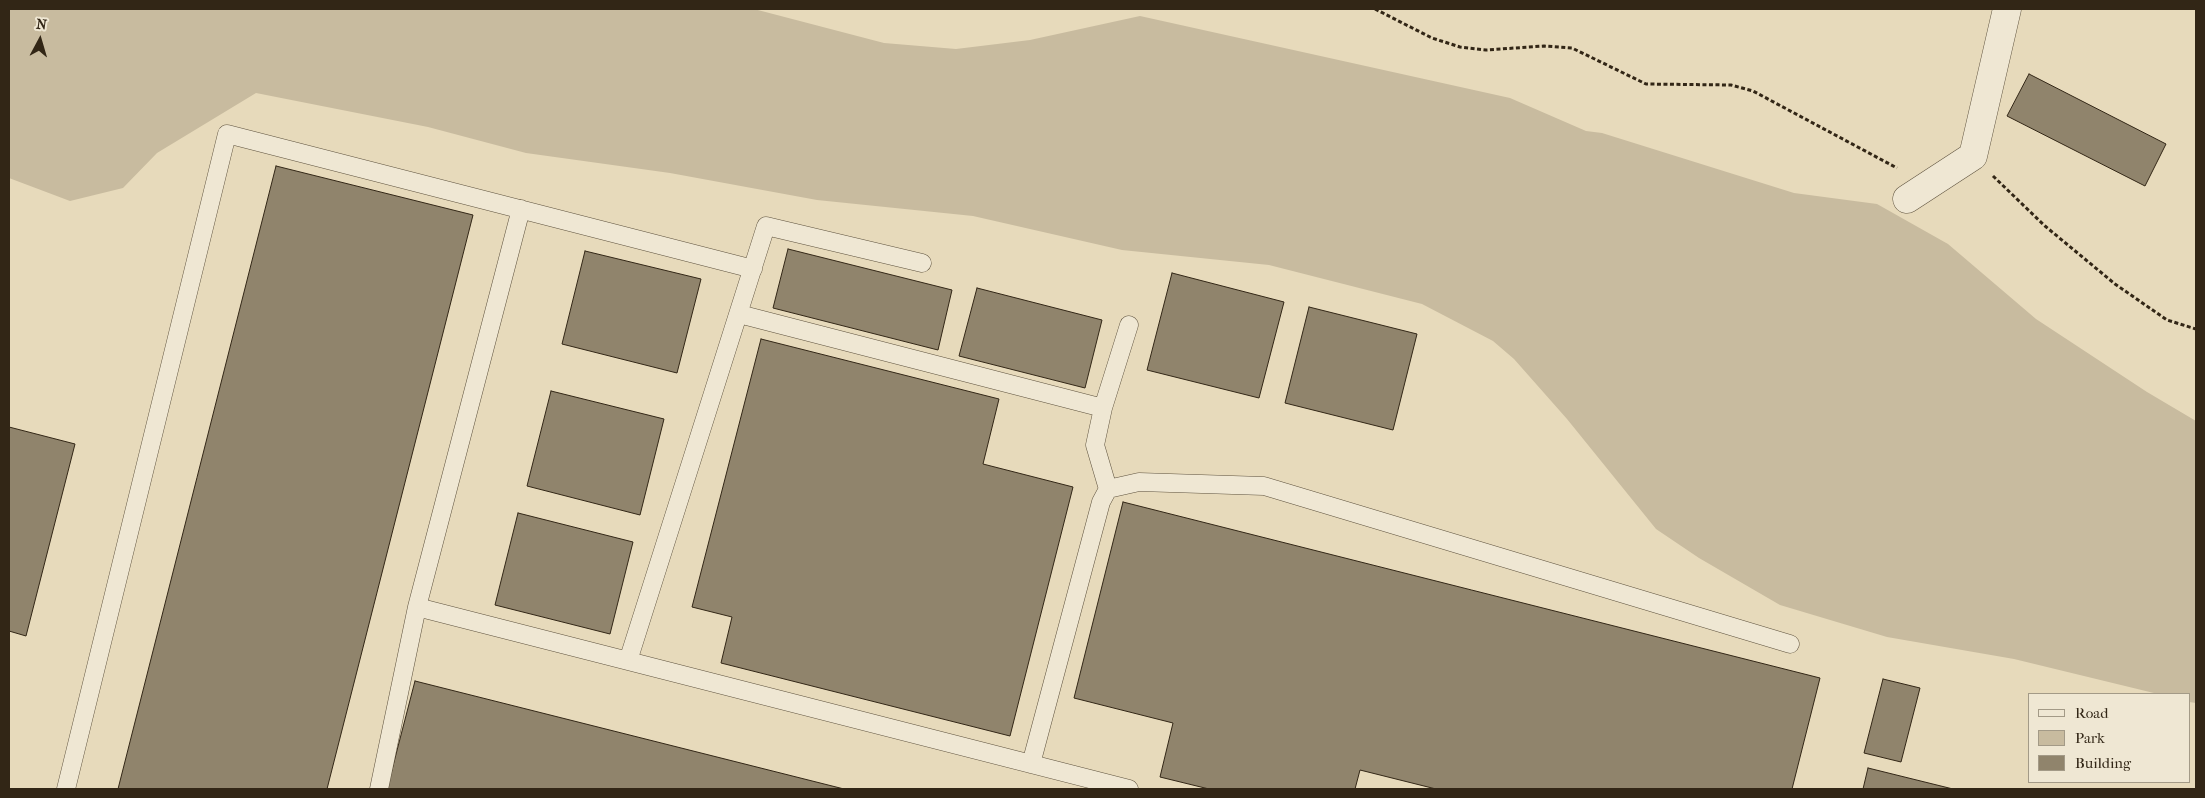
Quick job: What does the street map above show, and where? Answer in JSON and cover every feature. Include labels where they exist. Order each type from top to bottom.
[{"type":"street","points":[[1908,199],[1973,156],[2006,9]]},
{"type":"lane","points":[[66,789],[227,134],[753,269]]},
{"type":"lane","points":[[378,789],[417,607],[521,208]]},
{"type":"lane","points":[[628,661],[766,226],[922,263]]},
{"type":"lane","points":[[738,314],[1103,408]]},
{"type":"lane","points":[[1031,764],[1101,502],[1108,489],[1095,444],[1103,408],[1129,325]]},
{"type":"lane","points":[[1108,489],[1139,482],[1264,486],[1790,644]]},
{"type":"lane","points":[[417,607],[1129,789]]},
{"type":"path","points":[[1375,9],[1432,38],[1460,47],[1486,50],[1544,46],[1572,48],[1646,84],[1731,85],[1753,91],[1869,155],[1930,184]]},
{"type":"path","points":[[1973,156],[2045,226],[2115,284],[2167,320],[2196,329]]},
{"type":"green space","points":[[9,9],[754,9],[884,43],[956,49],[1030,40],[1140,16],[1510,98],[1586,131],[1602,133],[1794,193],[1877,204],[1948,244],[2036,319],[2147,392],[2196,421],[2196,703],[2190,702],[2190,693],[2154,693],[2014,659],[1887,637],[1780,605],[1699,558],[1656,529],[1567,419],[1514,359],[1493,341],[1422,304],[1269,265],[1122,250],[973,216],[817,200],[670,173],[526,153],[428,127],[256,93],[157,153],[123,188],[70,201],[9,178]]},
{"type":"building","points":[[2029,74],[2166,144],[2145,186],[2007,116]]},
{"type":"building","points":[[276,166],[473,215],[327,789],[118,789]]},
{"type":"building","points":[[788,249],[952,290],[938,350],[773,308]]},
{"type":"building","points":[[585,251],[701,279],[677,373],[562,344]]},
{"type":"building","points":[[1172,273],[1284,302],[1259,398],[1147,370]]},
{"type":"building","points":[[977,288],[1102,320],[1085,388],[959,356]]},
{"type":"building","points":[[1309,307],[1417,334],[1393,430],[1285,403]]},
{"type":"building","points":[[761,339],[999,399],[983,464],[1073,487],[1010,736],[721,663],[732,617],[692,607]]},
{"type":"building","points":[[551,391],[664,419],[640,515],[527,486]]},
{"type":"building","points":[[9,427],[75,444],[26,636],[9,631]]},
{"type":"building","points":[[1123,502],[1820,678],[1792,789],[1436,789],[1360,770],[1355,789],[1209,789],[1160,777],[1173,723],[1074,698]]},
{"type":"building","points":[[518,513],[633,542],[610,634],[495,605]]},
{"type":"building","points":[[1883,679],[1920,688],[1901,762],[1864,753]]},
{"type":"building","points":[[415,681],[844,789],[387,789]]},
{"type":"building","points":[[1868,768],[1953,789],[1863,789]]}]
